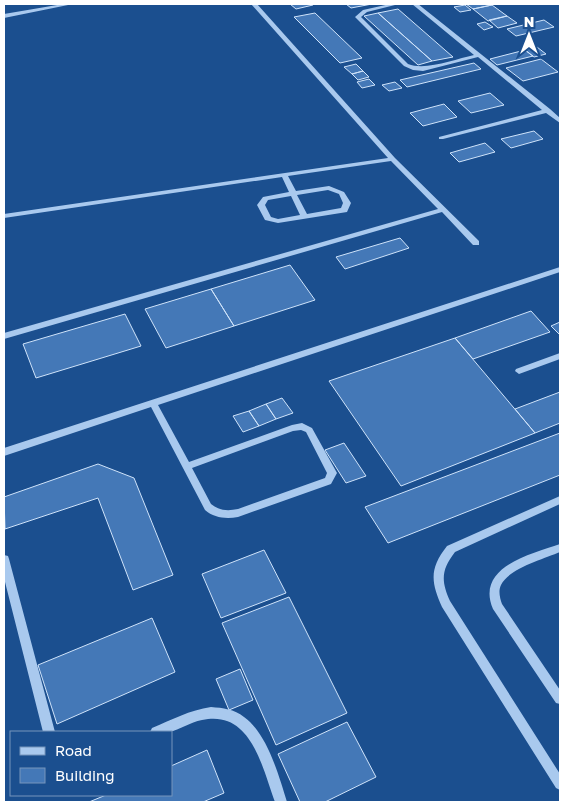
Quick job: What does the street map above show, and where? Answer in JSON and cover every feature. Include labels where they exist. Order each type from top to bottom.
[{"type":"street","points":[[4,16],[70,4]]},
{"type":"street","points":[[254,4],[393,159],[476,243]]},
{"type":"street","points":[[395,4],[365,11],[358,17],[406,65],[423,69],[480,55]]},
{"type":"street","points":[[415,4],[560,121]]},
{"type":"street","points":[[441,138],[548,110]]},
{"type":"street","points":[[4,216],[393,159]]},
{"type":"street","points":[[284,175],[305,217]]},
{"type":"street","points":[[334,188],[342,193],[348,203],[347,207],[340,211],[305,217],[278,221],[266,216],[261,205],[262,200],[293,193],[334,188]]},
{"type":"street","points":[[4,452],[560,269]]},
{"type":"street","points":[[519,371],[560,356]]},
{"type":"street","points":[[153,403],[186,466],[208,507],[220,514],[228,515],[324,484],[332,473],[309,430],[302,426],[186,466]]},
{"type":"street","points":[[560,500],[451,549],[442,560],[437,574],[439,589],[446,604],[560,784]]},
{"type":"street","points":[[560,548],[506,571],[495,582],[493,589],[497,606],[560,699]]},
{"type":"street","points":[[4,564],[49,731]]},
{"type":"street","points":[[159,731],[211,713],[223,713],[241,720],[254,735],[281,802]]},
{"type":"lane","points":[[4,336],[442,210]]},
{"type":"building","points":[[290,4],[312,4],[313,5],[296,9]]},
{"type":"building","points":[[346,4],[372,4],[351,8]]},
{"type":"building","points":[[466,4],[491,4],[492,5],[473,9]]},
{"type":"building","points":[[465,5],[471,10],[460,12],[454,7]]},
{"type":"building","points":[[492,5],[507,16],[488,21],[473,9]]},
{"type":"building","points":[[398,9],[453,57],[432,61],[378,13]]},
{"type":"building","points":[[315,13],[362,58],[340,63],[294,17]]},
{"type":"building","points":[[378,13],[432,61],[418,65],[364,16]]},
{"type":"building","points":[[507,16],[517,23],[498,28],[489,20]]},
{"type":"building","points":[[544,20],[554,27],[516,36],[507,29]]},
{"type":"building","points":[[485,22],[493,27],[484,30],[477,24]]},
{"type":"building","points":[[537,47],[546,54],[534,57],[525,50]]},
{"type":"building","points":[[525,50],[533,56],[497,65],[490,59]]},
{"type":"building","points":[[541,59],[558,72],[523,81],[506,68]]},
{"type":"building","points":[[474,63],[481,69],[407,87],[400,80]]},
{"type":"building","points":[[356,64],[363,71],[352,74],[344,67]]},
{"type":"building","points":[[363,71],[369,77],[358,80],[352,74]]},
{"type":"building","points":[[369,79],[375,85],[362,88],[357,82]]},
{"type":"building","points":[[395,82],[402,88],[389,91],[382,85]]},
{"type":"building","points":[[490,93],[504,105],[471,113],[458,101]]},
{"type":"building","points":[[444,104],[457,117],[423,126],[410,113]]},
{"type":"building","points":[[534,131],[543,139],[511,148],[501,139]]},
{"type":"building","points":[[485,143],[495,152],[459,162],[450,153]]},
{"type":"building","points":[[400,238],[409,248],[345,269],[336,257]]},
{"type":"building","points":[[290,265],[315,300],[234,326],[211,289]]},
{"type":"building","points":[[211,289],[234,326],[166,348],[145,309]]},
{"type":"building","points":[[531,311],[550,332],[473,359],[455,338]]},
{"type":"building","points":[[125,314],[141,346],[36,378],[23,344]]},
{"type":"building","points":[[560,322],[560,335],[551,326]]},
{"type":"building","points":[[455,338],[535,433],[401,486],[329,381]]},
{"type":"building","points":[[560,392],[560,423],[535,433],[515,409]]},
{"type":"building","points":[[282,398],[293,413],[276,419],[266,404]]},
{"type":"building","points":[[266,404],[276,419],[259,426],[249,411]]},
{"type":"building","points":[[249,411],[259,426],[243,432],[233,416]]},
{"type":"building","points":[[560,433],[560,475],[388,543],[365,507]]},
{"type":"building","points":[[344,443],[366,476],[346,483],[325,450]]},
{"type":"building","points":[[98,464],[134,478],[173,575],[133,590],[98,498],[5,529],[4,497]]},
{"type":"building","points":[[264,550],[286,593],[221,618],[202,574]]},
{"type":"building","points":[[289,597],[347,713],[276,745],[222,623]]},
{"type":"building","points":[[152,618],[175,672],[57,724],[38,665]]},
{"type":"building","points":[[240,669],[253,700],[229,710],[216,679]]},
{"type":"building","points":[[347,722],[376,777],[325,802],[300,802],[278,754]]},
{"type":"building","points":[[207,750],[224,793],[203,802],[89,802],[104,796],[172,796],[172,766]]}]
